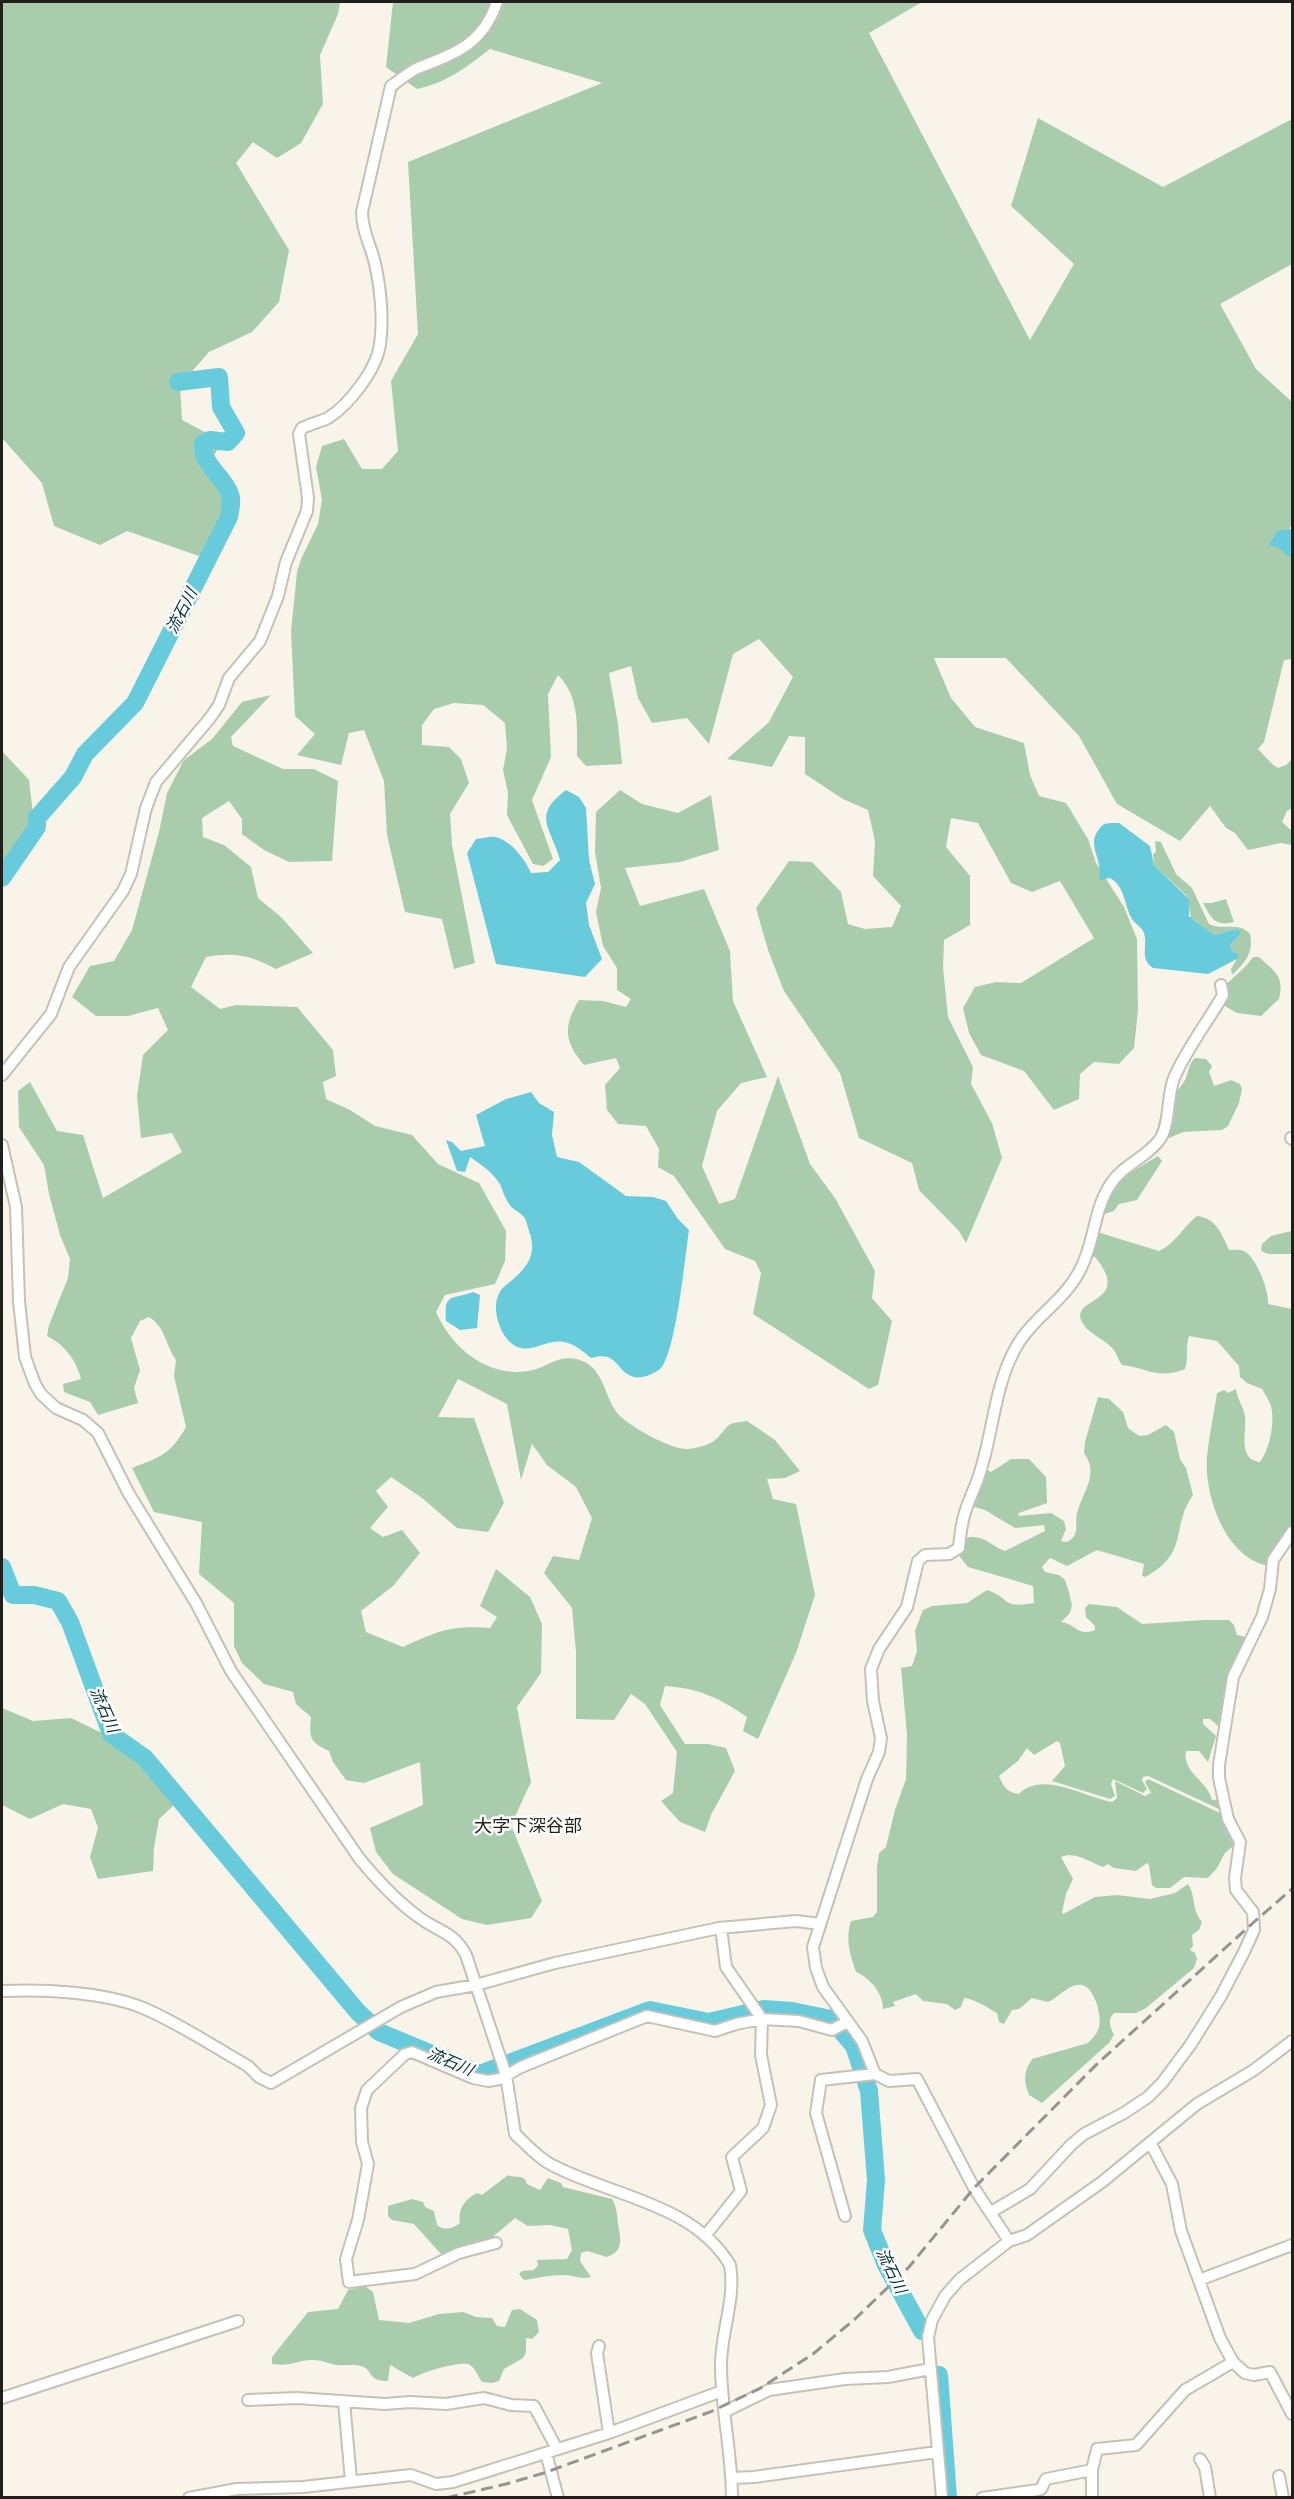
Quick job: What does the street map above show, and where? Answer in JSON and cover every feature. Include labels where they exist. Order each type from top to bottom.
[{"type":"street","points":[[2,1075],[51,1014],[69,967],[123,891],[131,874],[146,808],[156,782],[210,718],[219,705],[229,678],[261,641],[278,596],[286,561],[307,511],[308,498],[299,434],[302,428],[326,419],[342,407],[357,391],[376,359],[381,344],[379,295],[373,256],[362,224],[362,212],[391,86],[416,69],[443,60],[463,49],[485,29],[497,2]]},
{"type":"street","points":[[875,2074],[862,2041],[823,1987],[816,1968],[813,1947],[867,1779],[879,1752],[881,1738],[873,1701],[871,1669],[879,1649],[906,1607],[918,1561],[925,1555],[949,1554],[959,1548],[963,1517],[981,1469],[999,1392],[1014,1350],[1035,1323],[1064,1295],[1079,1272],[1091,1248],[1099,1207],[1109,1186],[1119,1172],[1159,1140],[1166,1122],[1173,1080],[1190,1046],[1223,995],[1221,985]]},
{"type":"street","points":[[2,1145],[16,1207],[19,1300],[25,1357],[34,1384],[56,1408],[83,1420],[98,1433],[129,1494],[201,1610],[231,1671],[370,1872],[388,1891],[421,1918],[453,1936],[460,1944],[506,2075],[515,2134],[552,2165],[686,2220],[726,2258],[732,2272],[730,2304],[721,2362],[732,2498]]},
{"type":"street","points":[[991,2212],[1030,2190],[1084,2134],[1124,2113],[1148,2097],[1162,2083],[1191,2044],[1221,1996],[1254,1930],[1253,1912],[1238,1896],[1236,1890],[1235,1878],[1240,1842],[1228,1819],[1219,1778],[1219,1765],[1233,1677],[1262,1617],[1273,1560],[1293,1532]]},
{"type":"street","points":[[2,1991],[40,1990],[108,1999],[141,2007],[248,2066],[259,2077],[271,2083],[401,2007],[436,1992],[476,1985],[555,1963],[721,1928],[796,1921],[820,1924]]},
{"type":"street","points":[[705,2236],[741,2191],[732,2157],[763,2128],[771,2105],[761,2055],[762,2019],[726,1966],[721,1928]]},
{"type":"street","points":[[496,2243],[459,2253],[415,2274],[350,2282],[346,2259],[367,2180],[368,2164],[362,2142],[361,2108],[367,2090],[405,2054],[412,2052],[473,2078],[488,2081],[647,2016],[715,2031],[762,2019],[799,2021],[832,2030],[847,2022]]},
{"type":"street","points":[[942,2498],[928,2337],[932,2320],[945,2296],[959,2280],[1009,2241],[1027,2235],[1151,2144],[1197,2104],[1254,2070],[1293,2041]]},
{"type":"street","points":[[845,2216],[816,2113],[821,2080],[875,2074],[889,2081],[917,2079],[974,2188],[1009,2241]]},
{"type":"street","points":[[1151,2144],[1172,2184],[1181,2231],[1220,2338],[1233,2362],[1245,2373],[1254,2375],[1270,2372],[1293,2414]]},
{"type":"street","points":[[1199,2280],[1293,2245]]},
{"type":"street","points":[[2,2398],[238,2320]]},
{"type":"street","points":[[599,2346],[597,2353],[609,2433]]},
{"type":"street","points":[[1092,2498],[1092,2470],[1097,2449],[1136,2445],[1185,2390],[1233,2362]]},
{"type":"street","points":[[726,2411],[769,2390],[845,2379],[888,2377],[930,2369]]},
{"type":"street","points":[[189,2498],[237,2489],[303,2487],[411,2475],[436,2484],[453,2482],[609,2433],[722,2391]]},
{"type":"street","points":[[248,2400],[297,2398],[385,2404],[410,2402],[446,2404],[484,2397],[511,2405],[534,2406],[552,2451],[558,2498]]},
{"type":"street","points":[[344,2401],[351,2481]]},
{"type":"street","points":[[732,2478],[772,2475],[937,2452]]},
{"type":"street","points":[[1200,2460],[1205,2467],[1210,2498]]},
{"type":"street","points":[[982,2498],[1038,2490],[1046,2479],[1092,2470]]},
{"type":"street","points":[[1279,2476],[1283,2498]]},
{"type":"green space","points":[[2,2],[340,2],[338,14],[320,55],[323,104],[301,143],[277,158],[253,142],[236,163],[289,250],[279,302],[252,332],[209,352],[180,385],[182,420],[222,441],[208,467],[230,496],[216,539],[199,556],[127,531],[100,545],[54,526],[42,483],[2,438]]},
{"type":"green space","points":[[393,2],[922,2],[869,33],[1030,340],[1074,264],[1011,206],[1038,118],[1163,187],[1292,119],[1292,264],[1220,304],[1256,369],[1292,402],[1292,522],[1288,533],[1292,536],[1292,659],[1284,660],[1264,742],[1258,749],[1278,768],[1286,765],[1292,759],[1292,808],[1287,811],[1282,822],[1292,831],[1292,845],[1281,843],[1248,850],[1235,833],[1226,828],[1210,806],[1180,841],[1117,804],[1079,736],[1006,658],[934,658],[951,698],[975,727],[1024,743],[1030,775],[1039,796],[1066,803],[1088,839],[1096,863],[1124,907],[1137,939],[1138,1010],[1134,1048],[1119,1064],[1094,1062],[1080,1074],[1079,1099],[1054,1110],[1024,1071],[981,1055],[969,1033],[963,1008],[975,987],[996,982],[1021,983],[1094,938],[1060,881],[1032,892],[1011,883],[978,823],[951,818],[946,847],[970,876],[970,925],[944,940],[943,968],[948,1017],[973,1067],[971,1084],[992,1123],[1002,1158],[966,1243],[959,1231],[919,1190],[912,1163],[859,1138],[840,1073],[784,991],[768,950],[756,908],[789,861],[812,862],[841,892],[848,924],[865,929],[892,927],[901,906],[873,876],[875,841],[868,810],[843,799],[805,774],[805,737],[789,736],[772,767],[727,759],[769,722],[793,677],[759,639],[733,654],[709,744],[687,718],[652,723],[638,698],[631,666],[609,673],[622,764],[586,766],[577,756],[577,723],[574,703],[558,675],[548,694],[551,757],[532,800],[553,859],[543,866],[533,864],[507,815],[508,793],[503,770],[507,749],[505,723],[483,705],[454,703],[434,709],[422,725],[422,745],[449,747],[461,759],[469,783],[450,814],[452,845],[475,963],[454,969],[442,919],[405,912],[387,835],[384,781],[364,730],[349,733],[341,765],[297,755],[315,734],[295,716],[291,631],[297,572],[318,524],[322,500],[316,467],[322,446],[344,439],[362,469],[382,469],[398,451],[391,381],[418,334],[408,162],[602,83],[490,49],[447,78],[417,89],[386,67]]},
{"type":"green space","points":[[271,695],[231,737],[233,746],[283,769],[314,769],[338,781],[332,861],[289,862],[264,850],[242,834],[242,819],[229,801],[202,818],[203,837],[224,845],[251,867],[258,898],[281,917],[313,953],[276,969],[242,956],[206,957],[191,987],[220,1009],[236,1005],[297,1007],[333,1050],[336,1076],[323,1082],[326,1099],[350,1110],[375,1126],[412,1135],[438,1164],[479,1183],[506,1231],[505,1261],[495,1284],[445,1295],[436,1312],[452,1338],[474,1359],[488,1366],[517,1372],[533,1370],[560,1359],[580,1360],[595,1370],[619,1415],[632,1426],[652,1437],[672,1446],[688,1449],[713,1441],[729,1425],[747,1421],[775,1440],[800,1471],[785,1478],[767,1479],[773,1499],[796,1504],[815,1595],[796,1653],[758,1739],[743,1731],[747,1717],[708,1695],[665,1686],[660,1705],[685,1744],[708,1744],[726,1748],[735,1771],[711,1815],[705,1832],[680,1822],[661,1801],[673,1793],[677,1752],[645,1704],[631,1694],[614,1720],[576,1719],[576,1652],[572,1608],[544,1573],[553,1556],[579,1560],[592,1518],[576,1487],[547,1465],[532,1444],[521,1480],[507,1404],[458,1379],[438,1417],[474,1418],[504,1503],[488,1532],[457,1528],[422,1498],[391,1477],[376,1491],[388,1507],[370,1528],[383,1537],[402,1530],[420,1553],[393,1586],[361,1611],[366,1632],[403,1647],[454,1628],[490,1628],[497,1617],[480,1606],[496,1569],[530,1597],[542,1624],[541,1673],[517,1707],[531,1782],[511,1825],[542,1901],[531,1918],[487,1925],[462,1919],[393,1874],[376,1852],[370,1828],[423,1805],[420,1762],[364,1783],[346,1780],[333,1762],[329,1751],[314,1742],[310,1730],[311,1717],[296,1704],[293,1692],[264,1684],[242,1663],[234,1646],[234,1603],[199,1574],[202,1522],[154,1512],[132,1468],[164,1454],[175,1444],[186,1427],[174,1376],[176,1360],[155,1321],[149,1317],[140,1321],[131,1338],[140,1370],[134,1388],[138,1403],[98,1415],[90,1402],[64,1392],[63,1384],[81,1379],[69,1354],[47,1336],[49,1325],[68,1278],[70,1259],[60,1235],[44,1165],[19,1127],[18,1091],[30,1082],[57,1131],[83,1135],[103,1198],[182,1152],[172,1133],[141,1138],[137,1096],[143,1055],[168,1030],[158,1008],[128,1016],[96,1016],[72,997],[90,966],[114,961],[132,930],[159,832],[167,793],[184,760],[212,739],[242,702]]},
{"type":"green space","points":[[2,751],[29,780],[33,814],[2,883]]},
{"type":"green space","points":[[620,790],[642,804],[678,813],[711,795],[719,850],[680,862],[625,868],[640,906],[704,889],[730,951],[733,1001],[767,1077],[741,1083],[717,1111],[702,1166],[719,1204],[735,1199],[778,1076],[810,1164],[835,1198],[875,1271],[872,1298],[892,1321],[878,1385],[869,1389],[753,1314],[761,1273],[755,1261],[725,1249],[674,1176],[658,1167],[659,1149],[646,1126],[618,1124],[607,1110],[605,1085],[620,1068],[616,1058],[584,1065],[569,1041],[568,1026],[579,1000],[603,1001],[626,1007],[631,999],[617,990],[617,968],[603,946],[596,912],[601,888],[595,852],[596,812]]},
{"type":"green space","points":[[1155,841],[1161,842],[1176,874],[1192,888],[1209,924],[1241,928],[1250,934],[1251,947],[1247,957],[1232,975],[1231,969],[1238,957],[1230,945],[1240,935],[1236,929],[1214,935],[1191,918],[1187,896],[1154,865]]},
{"type":"green space","points":[[1226,899],[1234,922],[1218,922],[1211,917],[1203,903]]},
{"type":"green space","points":[[1253,957],[1259,957],[1277,974],[1280,985],[1279,999],[1261,1016],[1237,1013],[1216,1001],[1227,983]]},
{"type":"green space","points":[[1195,1058],[1206,1059],[1212,1066],[1209,1072],[1214,1086],[1231,1080],[1240,1084],[1242,1089],[1239,1103],[1228,1126],[1222,1130],[1183,1132],[1167,1139],[1162,1128],[1161,1112],[1185,1080]]},
{"type":"green space","points":[[1158,1156],[1162,1161],[1137,1200],[1119,1204],[1114,1211],[1098,1216],[1118,1180]]},
{"type":"green space","points":[[1197,1216],[1214,1223],[1229,1250],[1244,1251],[1249,1255],[1258,1267],[1268,1304],[1292,1309],[1292,1528],[1268,1566],[1240,1551],[1229,1538],[1214,1506],[1207,1473],[1208,1449],[1217,1393],[1224,1390],[1228,1393],[1236,1389],[1245,1417],[1245,1444],[1248,1456],[1260,1462],[1264,1456],[1269,1442],[1272,1420],[1271,1406],[1262,1389],[1247,1383],[1240,1377],[1239,1366],[1217,1341],[1189,1336],[1185,1369],[1167,1373],[1153,1372],[1122,1365],[1116,1352],[1087,1329],[1081,1320],[1081,1313],[1085,1307],[1105,1291],[1108,1283],[1105,1272],[1095,1257],[1091,1256],[1097,1232],[1159,1251],[1170,1244]]},
{"type":"green space","points":[[1292,1231],[1292,1254],[1268,1254],[1261,1251],[1262,1244],[1271,1236]]},
{"type":"green space","points":[[1098,1397],[1109,1399],[1123,1412],[1128,1428],[1139,1436],[1148,1435],[1166,1425],[1174,1432],[1180,1459],[1186,1468],[1193,1495],[1182,1518],[1174,1549],[1159,1568],[1145,1577],[1142,1576],[1144,1564],[1097,1550],[1067,1566],[1050,1558],[1042,1567],[1045,1572],[1059,1575],[1065,1580],[1072,1605],[1070,1613],[1061,1622],[1080,1631],[1095,1630],[1095,1626],[1086,1617],[1085,1608],[1089,1604],[1117,1607],[1142,1624],[1229,1620],[1234,1625],[1237,1635],[1246,1637],[1247,1642],[1224,1723],[1218,1726],[1210,1719],[1203,1719],[1203,1724],[1216,1736],[1208,1762],[1199,1751],[1186,1751],[1186,1759],[1191,1771],[1206,1787],[1212,1800],[1222,1799],[1221,1810],[1148,1776],[1143,1777],[1142,1780],[1147,1789],[1143,1793],[1113,1779],[1111,1784],[1115,1796],[1110,1799],[1052,1781],[1065,1766],[1060,1743],[1057,1741],[1034,1755],[1027,1748],[1018,1761],[999,1776],[1006,1789],[1019,1794],[1028,1787],[1039,1784],[1051,1785],[1112,1802],[1117,1798],[1115,1781],[1145,1796],[1151,1793],[1145,1782],[1148,1779],[1220,1813],[1238,1842],[1225,1853],[1217,1868],[1208,1878],[1184,1877],[1170,1888],[1156,1888],[1152,1885],[1147,1863],[1136,1871],[1114,1868],[1108,1864],[1103,1867],[1072,1855],[1061,1857],[1073,1879],[1066,1894],[1063,1914],[1095,1897],[1117,1895],[1150,1899],[1175,1893],[1188,1884],[1196,1912],[1202,1922],[1199,1930],[1192,1935],[1193,1946],[1190,1950],[1195,1953],[1197,1959],[1194,1968],[1146,2008],[1136,2013],[1114,2013],[1110,2026],[1114,2035],[1109,2043],[1042,2103],[1029,2095],[1025,2080],[1027,2068],[1032,2059],[1088,2043],[1095,2036],[1100,2022],[1094,1997],[1087,1987],[1073,1986],[1048,2002],[1032,1998],[1019,2009],[1012,2010],[1004,2024],[999,2022],[997,2013],[968,1998],[964,1998],[961,2007],[955,2010],[947,2004],[923,2001],[916,1994],[893,2002],[895,2006],[883,2009],[881,1997],[875,1987],[856,1972],[850,1953],[848,1934],[851,1921],[873,1917],[877,1912],[879,1853],[886,1847],[895,1810],[906,1779],[907,1735],[901,1668],[912,1666],[917,1651],[915,1631],[923,1610],[932,1606],[967,1603],[987,1590],[1011,1604],[1034,1603],[1033,1586],[968,1567],[957,1553],[962,1539],[969,1537],[981,1538],[1005,1551],[1045,1531],[1044,1525],[1015,1528],[985,1510],[971,1506],[986,1469],[991,1472],[1011,1459],[1029,1459],[1046,1477],[1047,1503],[1019,1513],[1018,1516],[1051,1513],[1064,1521],[1066,1529],[1061,1541],[1067,1542],[1072,1539],[1076,1532],[1077,1515],[1089,1482],[1090,1468],[1084,1453],[1085,1442]]},
{"type":"green space","points":[[2,1708],[33,1721],[71,1718],[108,1736],[143,1762],[168,1792],[173,1806],[159,1819],[153,1871],[98,1879],[90,1857],[98,1828],[91,1809],[63,1804],[30,1819],[2,1805]]},
{"type":"green space","points":[[508,2175],[522,2177],[527,2184],[540,2190],[548,2178],[561,2183],[563,2187],[612,2199],[620,2239],[617,2251],[607,2257],[587,2251],[581,2253],[580,2261],[591,2277],[558,2275],[524,2280],[519,2274],[522,2271],[534,2270],[538,2265],[537,2260],[567,2259],[572,2250],[568,2229],[550,2225],[528,2226],[515,2218],[489,2240],[456,2247],[448,2256],[443,2256],[414,2224],[392,2220],[388,2216],[388,2206],[412,2199],[423,2202],[425,2207],[434,2211],[437,2225],[446,2229],[451,2228],[460,2223],[461,2209],[469,2198],[477,2193],[482,2195]]},
{"type":"green space","points":[[366,2287],[373,2292],[379,2320],[409,2323],[439,2314],[463,2312],[476,2317],[492,2318],[497,2326],[505,2327],[512,2310],[520,2309],[537,2320],[539,2332],[532,2339],[526,2338],[526,2352],[523,2358],[504,2369],[499,2381],[492,2383],[482,2382],[468,2364],[440,2368],[413,2378],[390,2365],[388,2381],[381,2381],[358,2365],[337,2365],[314,2360],[272,2364],[272,2357],[308,2312],[338,2309],[348,2290]]},
{"type":"water","points":[[1292,529],[1292,555],[1288,556],[1279,548],[1269,545],[1277,531]]},
{"type":"water","points":[[566,790],[579,797],[586,808],[589,860],[595,884],[586,903],[589,925],[602,959],[585,977],[496,964],[467,853],[476,839],[495,837],[512,846],[531,873],[548,872],[560,860],[546,822],[546,815],[555,799]]},
{"type":"water","points":[[1119,823],[1150,846],[1154,865],[1189,899],[1189,916],[1214,935],[1236,929],[1240,931],[1240,935],[1230,945],[1239,956],[1237,959],[1208,974],[1153,968],[1146,961],[1144,933],[1129,914],[1119,886],[1110,878],[1099,880],[1095,838],[1104,824]]},
{"type":"water","points":[[531,1092],[539,1103],[554,1112],[552,1135],[557,1157],[579,1162],[626,1196],[653,1197],[666,1201],[689,1230],[671,1344],[666,1360],[660,1369],[651,1374],[634,1377],[623,1371],[612,1359],[600,1356],[591,1358],[582,1350],[564,1342],[528,1348],[515,1346],[504,1335],[498,1321],[497,1298],[505,1286],[527,1264],[532,1251],[530,1234],[524,1217],[511,1207],[500,1184],[486,1169],[470,1157],[465,1172],[457,1171],[446,1140],[452,1142],[461,1151],[485,1146],[476,1115],[506,1099]]},
{"type":"water","points":[[473,1292],[480,1295],[477,1328],[460,1330],[446,1321],[446,1306],[450,1299]]},
{"type":"waterway","name":"流石川","points":[[2,878],[37,827],[37,818],[73,777],[85,754],[135,703],[229,517],[231,508],[229,491],[203,452],[203,444],[210,440],[228,442],[236,433],[221,407],[219,377],[178,382]]},
{"type":"waterway","name":"流石川","points":[[2,1567],[13,1595],[34,1595],[58,1601],[70,1622],[111,1734],[145,1758],[357,2011],[379,2032],[480,2074],[650,2010],[709,2022],[764,2009],[792,2011],[831,2019],[854,2046],[869,2091],[876,2180],[872,2230],[886,2265],[922,2331]]},
{"type":"waterway","name":"流石川","points":[[939,2375],[948,2498]]},
{"type":"railway","points":[[446,2498],[544,2473],[710,2412],[759,2389],[813,2354],[855,2319],[909,2267],[974,2188],[1098,2063],[1292,1889]]},
{"type":"district","name":"大字下深谷部","points":[[528,1826]]}]
